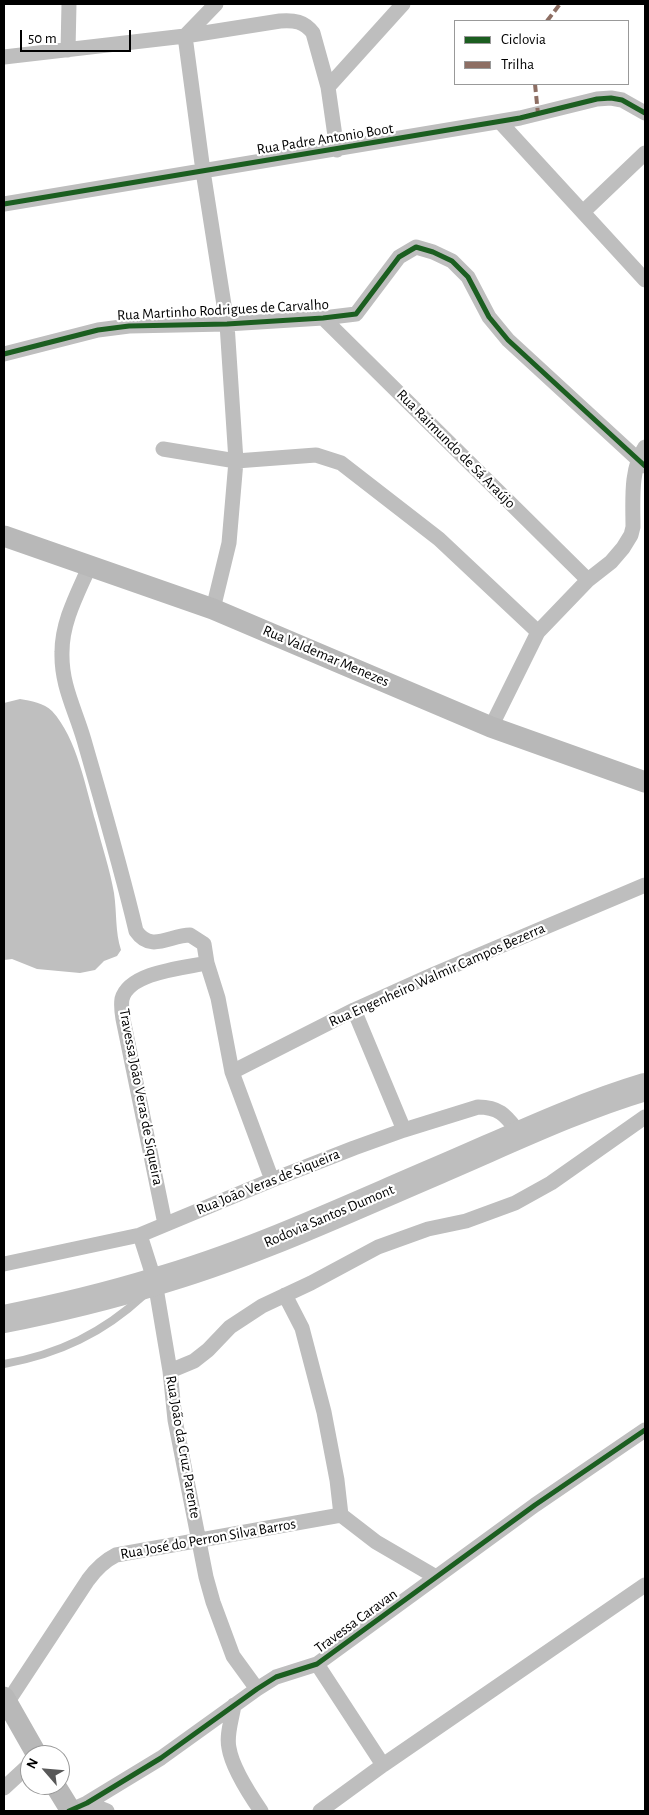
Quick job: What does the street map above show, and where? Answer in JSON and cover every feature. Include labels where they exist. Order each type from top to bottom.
[{"type":"highway","name":"Rodovia Santos Dumont","points":[[4,1318],[42,1311],[155,1282],[226,1258],[288,1234],[521,1135],[644,1087]]},
{"type":"main road","name":"Rua Valdemar Menezes","points":[[4,536],[213,609],[491,727],[645,782]]},
{"type":"main road","points":[[6,1700],[31,1745]]},
{"type":"main road","points":[[63,1795],[74,1809]]},
{"type":"street","points":[[68,50],[69,4]]},
{"type":"street","points":[[213,609],[229,543],[236,461],[228,324],[203,171],[185,36],[204,10],[216,4]]},
{"type":"street","points":[[328,87],[403,4]]},
{"type":"street","points":[[4,57],[185,36],[280,21],[292,20],[301,22],[308,26],[313,33],[328,87],[337,150]]},
{"type":"street","name":"Rua Padre Antonio Boot","points":[[4,204],[500,122],[597,99],[612,98],[622,100],[645,113]]},
{"type":"street","points":[[500,122],[645,280]]},
{"type":"street","points":[[583,212],[645,153]]},
{"type":"street","name":"Rua Martinho Rodrigues de Carvalho","points":[[4,354],[98,330],[129,326],[228,324],[356,314],[399,257],[416,247],[433,252],[452,261],[468,277],[489,316],[508,340],[643,458]]},
{"type":"street","name":"Rua Raimundo de Sá Araújo","points":[[323,318],[588,580]]},
{"type":"street","points":[[163,449],[236,461],[316,455],[342,463],[438,539],[538,632]]},
{"type":"street","points":[[491,727],[538,632],[588,580],[611,562],[624,548],[633,527],[634,478],[643,458]]},
{"type":"street","points":[[90,565],[64,629],[62,667],[67,694],[81,730],[114,843],[136,931],[144,939],[154,943],[190,936],[204,944],[207,963],[218,998],[232,1072],[272,1180]]},
{"type":"street","name":"Rua Engenheiro Walmir Campos Bezerra","points":[[232,1072],[354,1010],[512,941],[645,886]]},
{"type":"street","name":"Travessa João Veras de Siqueira","points":[[165,1224],[122,1019],[122,1000],[128,988],[139,980],[170,970],[207,963]]},
{"type":"street","points":[[354,1010],[404,1130]]},
{"type":"street","name":"Rua João Veras de Siqueira","points":[[4,1264],[140,1234],[272,1180],[404,1130],[478,1107],[489,1107],[504,1114],[521,1135]]},
{"type":"street","points":[[170,1371],[194,1361],[208,1350],[230,1327],[245,1316],[378,1247],[402,1237],[466,1221],[515,1203],[551,1183],[645,1117]]},
{"type":"street","name":"Rua João da Cruz Parente","points":[[140,1234],[155,1282],[170,1371],[175,1420],[213,1602],[232,1656],[256,1689]]},
{"type":"street","points":[[285,1295],[302,1328],[324,1412],[336,1472],[341,1515],[376,1542],[436,1577]]},
{"type":"street","name":"Travessa Caravan","points":[[74,1809],[161,1758],[256,1689],[276,1677],[317,1664],[535,1505],[645,1430]]},
{"type":"street","name":"Rua José do Perron Silva Barros","points":[[6,1700],[88,1580],[107,1560],[116,1555],[341,1515]]},
{"type":"street","points":[[320,1811],[383,1765],[645,1585]]},
{"type":"street","points":[[317,1664],[383,1765]]},
{"type":"street","points":[[234,1706],[229,1751],[243,1782],[261,1811]]},
{"type":"street","points":[[4,1788],[20,1773]]},
{"type":"street","points":[[74,1809],[107,1811]]},
{"type":"lane","points":[[4,1364],[33,1359],[76,1343],[112,1322],[143,1296],[155,1282]]},
{"type":"shaded area","points":[[20,699],[41,704],[52,711],[68,735],[80,764],[112,884],[121,950],[117,956],[104,961],[95,970],[80,973],[37,969],[12,959],[4,960],[4,703]]},
{"type":"marked path","points":[[548,20],[560,4]]},
{"type":"marked path","points":[[535,85],[538,114]]},
{"type":"cycle path","points":[[4,204],[520,118],[597,99],[611,98],[622,100],[645,113]]},
{"type":"cycle path","points":[[4,354],[98,330],[129,326],[227,324],[356,314],[399,257],[416,247],[433,252],[452,261],[468,277],[489,317],[508,340],[645,466]]},
{"type":"cycle path","points":[[69,1811],[87,1803],[161,1758],[276,1677],[317,1664],[535,1505],[645,1430]]}]
